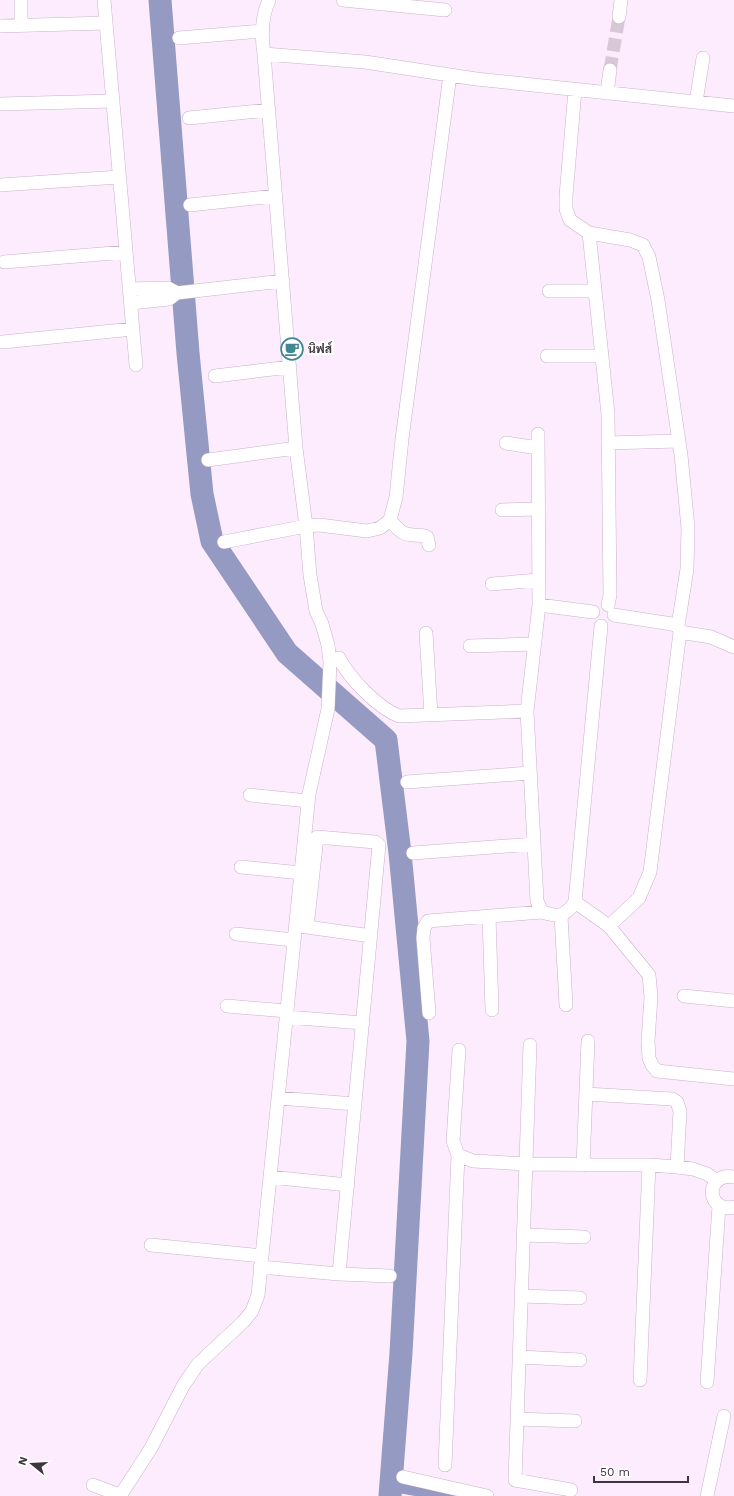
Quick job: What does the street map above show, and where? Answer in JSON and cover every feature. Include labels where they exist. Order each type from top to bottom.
[{"type":"street","points":[[21,0],[21,25]]},
{"type":"street","points":[[104,0],[136,365]]},
{"type":"street","points":[[269,0],[264,11],[262,31],[296,448],[306,526],[310,575],[316,611],[334,660],[328,709],[308,801],[301,873],[301,926]]},
{"type":"street","points":[[344,0],[445,10]]},
{"type":"street","points":[[619,17],[621,0]]},
{"type":"street","points":[[0,26],[106,23]]},
{"type":"street","points":[[179,38],[262,31]]},
{"type":"street","points":[[264,54],[365,62],[450,75],[575,90],[734,106]]},
{"type":"street","points":[[696,102],[703,58]]},
{"type":"street","points":[[607,93],[610,70]]},
{"type":"street","points":[[224,542],[306,526],[319,525],[367,531],[380,528],[390,520],[396,497],[402,439],[450,75]]},
{"type":"street","points":[[575,90],[566,208],[570,220],[590,233],[630,240],[643,245],[649,257],[658,300],[678,441],[688,528],[687,569],[650,872],[639,898],[609,926]]},
{"type":"street","points":[[0,104],[113,101]]},
{"type":"street","points":[[190,118],[269,110]]},
{"type":"street","points":[[0,185],[119,177]]},
{"type":"street","points":[[190,205],[275,196]]},
{"type":"street","points":[[590,233],[608,414],[610,595],[611,610],[612,621],[608,625],[601,626],[596,623],[593,618],[593,612],[596,606],[602,604],[611,610],[711,637],[734,647]]},
{"type":"street","points":[[4,262],[126,252]]},
{"type":"street","points":[[131,303],[169,299],[177,293],[283,281]]},
{"type":"street","points":[[129,289],[168,288],[177,293]]},
{"type":"street","points":[[550,291],[596,291]]},
{"type":"street","points":[[3,342],[133,329]]},
{"type":"street","points":[[546,356],[602,356]]},
{"type":"street","points":[[215,376],[290,367]]},
{"type":"street","points":[[538,434],[539,605],[527,711],[537,901],[542,912]]},
{"type":"street","points":[[608,443],[678,441]]},
{"type":"street","points":[[506,443],[538,448]]},
{"type":"street","points":[[208,460],[296,448]]},
{"type":"street","points":[[502,510],[538,509]]},
{"type":"street","points":[[390,520],[398,530],[404,534],[410,536],[427,537],[429,545]]},
{"type":"street","points":[[492,584],[538,580]]},
{"type":"street","points":[[539,605],[593,612]]},
{"type":"street","points":[[429,1013],[423,938],[424,928],[428,921],[542,912],[561,916],[570,911],[575,902],[601,626]]},
{"type":"street","points":[[426,633],[431,715]]},
{"type":"street","points":[[470,646],[534,644]]},
{"type":"street","points":[[334,660],[389,712],[399,716],[527,711]]},
{"type":"street","points":[[407,782],[530,773]]},
{"type":"street","points":[[250,795],[308,801]]},
{"type":"street","points":[[93,1485],[120,1496],[151,1448],[183,1386],[198,1364],[243,1322],[252,1310],[258,1295],[294,940],[301,926],[317,837],[375,842],[379,845],[340,1274]]},
{"type":"street","points":[[413,853],[534,844]]},
{"type":"street","points":[[241,867],[301,873]]},
{"type":"street","points":[[575,902],[609,926],[649,975],[651,997],[648,1041],[649,1058],[652,1065],[657,1070],[734,1079]]},
{"type":"street","points":[[489,916],[492,1010]]},
{"type":"street","points":[[561,916],[566,1005]]},
{"type":"street","points":[[301,926],[371,936]]},
{"type":"street","points":[[236,934],[294,940]]},
{"type":"street","points":[[684,996],[734,1001]]},
{"type":"street","points":[[227,1006],[363,1023]]},
{"type":"street","points":[[583,1165],[588,1041]]},
{"type":"street","points":[[530,1045],[514,1480],[571,1490]]},
{"type":"street","points":[[445,1465],[458,1155],[453,1141],[459,1050]]},
{"type":"street","points":[[586,1094],[672,1100],[677,1102],[680,1110],[677,1168]]},
{"type":"street","points":[[278,1098],[355,1104]]},
{"type":"street","points":[[458,1155],[473,1161],[526,1164],[649,1165],[693,1169],[707,1174],[717,1181]]},
{"type":"street","points":[[640,1380],[649,1165]]},
{"type":"street","points":[[734,1177],[725,1176],[717,1181],[712,1189],[713,1198],[719,1206],[727,1209],[734,1208]]},
{"type":"street","points":[[270,1177],[348,1185]]},
{"type":"street","points":[[707,1382],[719,1206]]},
{"type":"street","points":[[524,1235],[584,1237]]},
{"type":"street","points":[[151,1245],[340,1274],[390,1276]]},
{"type":"street","points":[[521,1296],[580,1298]]},
{"type":"street","points":[[519,1357],[580,1360]]},
{"type":"street","points":[[707,1496],[724,1416]]},
{"type":"street","points":[[516,1419],[575,1421]]},
{"type":"street","points":[[403,1477],[487,1496]]},
{"type":"waterway","points":[[160,0],[188,353],[202,494],[212,541],[287,653],[386,740],[400,853],[418,1041],[401,1353],[390,1496]]},
{"type":"waterway","points":[[391,1485],[451,1496]]},
{"type":"tunnel","points":[[610,70],[619,17]]},
{"type":"place","name":"นิฟส์","points":[[292,349]]}]
